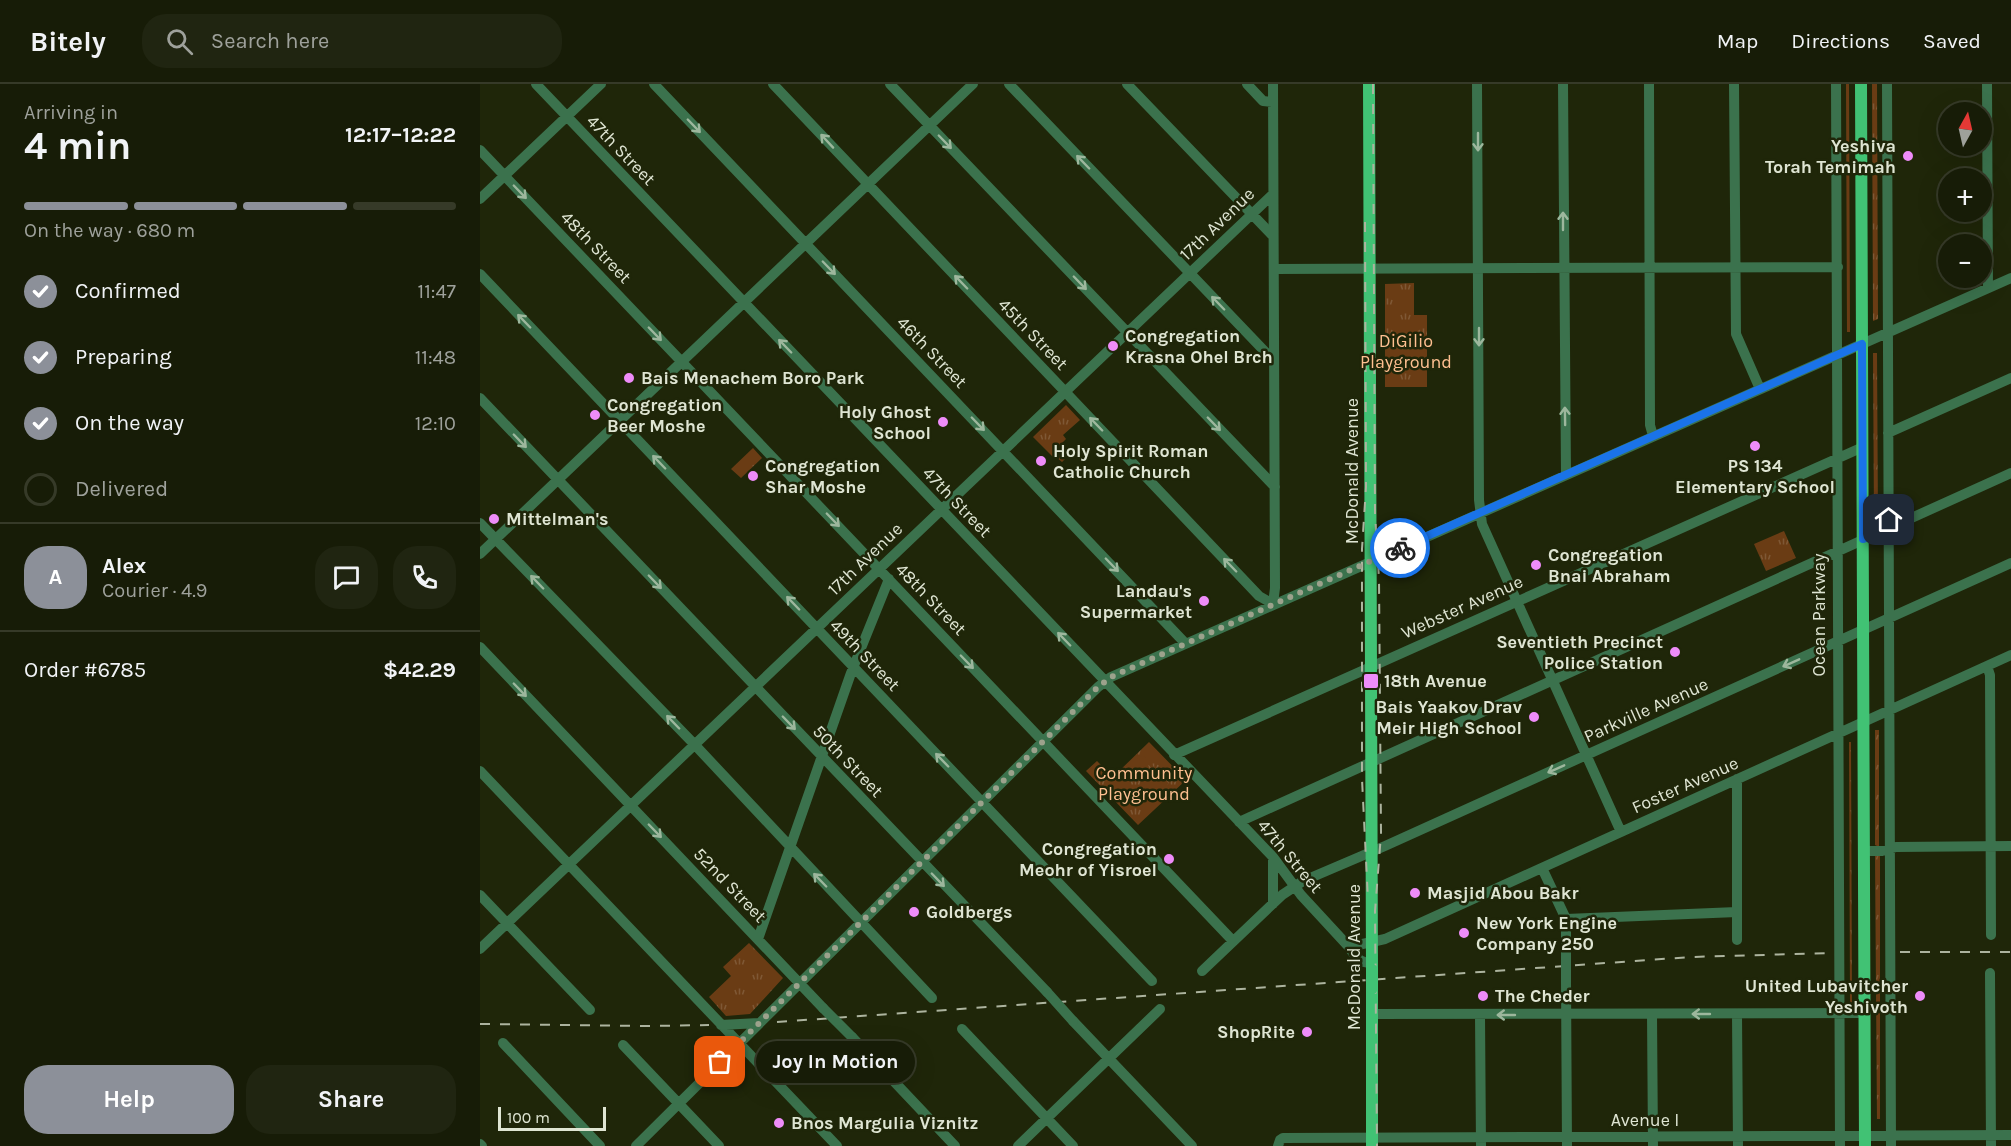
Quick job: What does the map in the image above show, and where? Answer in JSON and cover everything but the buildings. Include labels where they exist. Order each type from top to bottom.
[{"type":"main road","name":"McDonald Avenue","points":[[1369,84],[1372,851],[1370,1143]]},
{"type":"main road","points":[[1861,84],[1865,1141]]},
{"type":"street","name":"47th Street","points":[[536,84],[1273,857],[1295,887],[1359,960],[1372,966]]},
{"type":"street","points":[[480,199],[601,84]]},
{"type":"street","name":"46th Street","points":[[654,84],[1185,643]]},
{"type":"street","name":"45th Street","points":[[773,84],[1258,595],[1273,604]]},
{"type":"street","points":[[890,84],[1275,487]]},
{"type":"street","points":[[480,554],[973,84]]},
{"type":"street","points":[[1009,84],[1273,360]]},
{"type":"street","points":[[1127,84],[1273,236]]},
{"type":"street","points":[[1247,84],[1263,101],[1273,102]]},
{"type":"street","points":[[1273,84],[1275,487],[1273,604]]},
{"type":"street","points":[[1478,84],[1479,500],[1482,524],[1621,832]]},
{"type":"street","points":[[1563,84],[1566,475]]},
{"type":"street","points":[[1648,84],[1650,425],[1653,436]]},
{"type":"street","points":[[1734,84],[1736,334],[1760,389]]},
{"type":"street","name":"Ocean Parkway","points":[[1836,84],[1840,1141]]},
{"type":"street","points":[[1887,84],[1891,1141]]},
{"type":"street","points":[[1987,84],[1988,234]]},
{"type":"street","name":"48th Street","points":[[480,150],[1233,941]]},
{"type":"street","name":"17th Avenue","points":[[480,949],[1273,194]]},
{"type":"street","points":[[1274,269],[1838,267]]},
{"type":"street","name":"49th Street","points":[[480,274],[1152,981]]},
{"type":"street","points":[[1992,286],[2011,278]]},
{"type":"street","points":[[636,1146],[921,862],[1105,681],[1115,674],[1988,288]]},
{"type":"street","points":[[1888,433],[2011,378]]},
{"type":"street","name":"50th Street","points":[[480,398],[1192,1146]]},
{"type":"street","name":"Webster Avenue","points":[[1174,755],[1863,447]]},
{"type":"street","points":[[1239,822],[2011,473]]},
{"type":"street","points":[[480,523],[694,745],[932,998]]},
{"type":"street","name":"Parkville Avenue","points":[[1202,971],[1273,904],[1295,887],[2011,563]]},
{"type":"street","points":[[758,939],[821,757],[888,579]]},
{"type":"street","name":"52nd Street","points":[[480,647],[955,1146]]},
{"type":"street","name":"Foster Avenue","points":[[1372,942],[1385,939],[2011,655]]},
{"type":"street","points":[[1987,666],[1990,675],[1991,935]]},
{"type":"street","points":[[480,771],[837,1146]]},
{"type":"street","points":[[1737,779],[1737,940]]},
{"type":"street","points":[[1864,851],[1902,847],[2011,846]]},
{"type":"street","points":[[1273,857],[1273,904]]},
{"type":"street","points":[[1542,868],[1566,919],[1567,1141]]},
{"type":"street","points":[[480,895],[590,1010]]},
{"type":"street","points":[[1566,919],[1737,912]]},
{"type":"street","points":[[1349,947],[1372,942]]},
{"type":"street","points":[[1990,973],[1991,1140]]},
{"type":"street","points":[[1018,1146],[1160,1010]]},
{"type":"street","points":[[1372,1014],[1864,1013]]},
{"type":"street","points":[[1652,1014],[1653,1141]]},
{"type":"street","points":[[1737,1014],[1738,1141]]},
{"type":"street","points":[[1480,1015],[1481,1142]]},
{"type":"street","points":[[721,1025],[759,1023]]},
{"type":"street","points":[[962,1029],[1073,1146]]},
{"type":"street","points":[[503,1043],[600,1146]]},
{"type":"street","points":[[622,1045],[718,1146]]},
{"type":"street","name":"Avenue I","points":[[1279,1143],[1283,1138],[1370,1143],[1891,1141],[1991,1140],[2011,1135]]},
{"type":"green space","points":[[1846,84],[1849,84],[1850,332],[1847,332]]},
{"type":"green space","points":[[1872,84],[1877,84],[1878,319],[1873,321]]},
{"type":"green space","name":"DiGilio Playground","points":[[1414,283],[1414,315],[1427,315],[1427,387],[1385,387],[1385,284]]},
{"type":"green space","points":[[1873,353],[1877,353],[1878,519],[1874,520]]},
{"type":"green space","points":[[1066,405],[1080,420],[1063,435],[1066,439],[1060,445],[1069,455],[1062,462],[1054,458],[1033,437]]},
{"type":"green space","points":[[753,448],[762,458],[741,478],[731,469]]},
{"type":"green space","points":[[1784,531],[1796,558],[1766,571],[1754,544]]},
{"type":"green space","points":[[1875,730],[1879,730],[1879,847],[1875,845]]},
{"type":"green space","name":"Community Playground","points":[[1149,742],[1186,780],[1138,825],[1086,771],[1097,761],[1113,777]]},
{"type":"green space","points":[[1849,742],[1851,742],[1852,1003],[1850,1003]]},
{"type":"green space","points":[[1140,756],[1145,757],[1171,786],[1146,810],[1117,780]],"holes":[[[1142,758],[1169,786],[1147,807],[1120,780]]]},
{"type":"green space","points":[[1880,854],[1880,1119],[1877,1119],[1877,1122],[1875,856]]},
{"type":"green space","points":[[749,943],[783,978],[750,1014],[726,1016],[709,997],[731,976],[723,967]]},
{"type":"railway","points":[[1373,84],[1375,514],[1379,578],[1381,834],[1375,911],[1377,1146]]},
{"type":"railway","points":[[1365,222],[1366,487],[1362,549],[1362,779],[1368,900]]},
{"type":"railway","points":[[1900,952],[2011,952]]},
{"type":"railway","points":[[777,1022],[1691,957],[1830,953]]},
{"type":"railway","points":[[480,1024],[709,1025]]},
{"type":"way so far","points":[[720,1062],[1098,687],[1111,677],[1400,548]]},
{"type":"place","name":"Yeshiva Torah Temimah","points":[[1908,156]]},
{"type":"place","name":"Congregation Krasna Ohel Brch","points":[[1113,346]]},
{"type":"place","name":"Bais Menachem Boro Park","points":[[629,378]]},
{"type":"place","name":"Congregation Beer Moshe","points":[[595,415]]},
{"type":"place","name":"Holy Ghost School","points":[[943,422]]},
{"type":"place","name":"PS 134 Elementary School","points":[[1755,446]]},
{"type":"place","name":"Holy Spirit Roman Catholic Church","points":[[1041,461]]},
{"type":"place","name":"Congregation Shar Moshe","points":[[753,476]]},
{"type":"place","name":"Mittelman's","points":[[494,519]]},
{"type":"place","name":"Congregation Bnai Abraham","points":[[1536,565]]},
{"type":"place","name":"Landau's Supermarket","points":[[1204,601]]},
{"type":"place","name":"Seventieth Precinct Police Station","points":[[1675,652]]},
{"type":"place","name":"18th Avenue","points":[[1371,681]]},
{"type":"place","name":"Bais Yaakov Drav Meir High School","points":[[1534,717]]},
{"type":"place","name":"Congregation Meohr of Yisroel","points":[[1169,859]]},
{"type":"place","name":"Masjid Abou Bakr","points":[[1415,893]]},
{"type":"place","name":"Goldbergs","points":[[914,912]]},
{"type":"place","name":"New York Engine Company 250","points":[[1464,933]]},
{"type":"place","name":"The Cheder","points":[[1483,996]]},
{"type":"place","name":"United Lubavitcher Yeshivoth","points":[[1920,996]]},
{"type":"place","name":"ShopRite","points":[[1307,1032]]},
{"type":"place","name":"Joy In Motion","points":[[720,1062]]},
{"type":"place","name":"Bnos Margulia Viznitz","points":[[779,1123]]},
{"type":"route","points":[[1400,548],[1862,344],[1863,539],[1888,528],[1889,520]]}]
